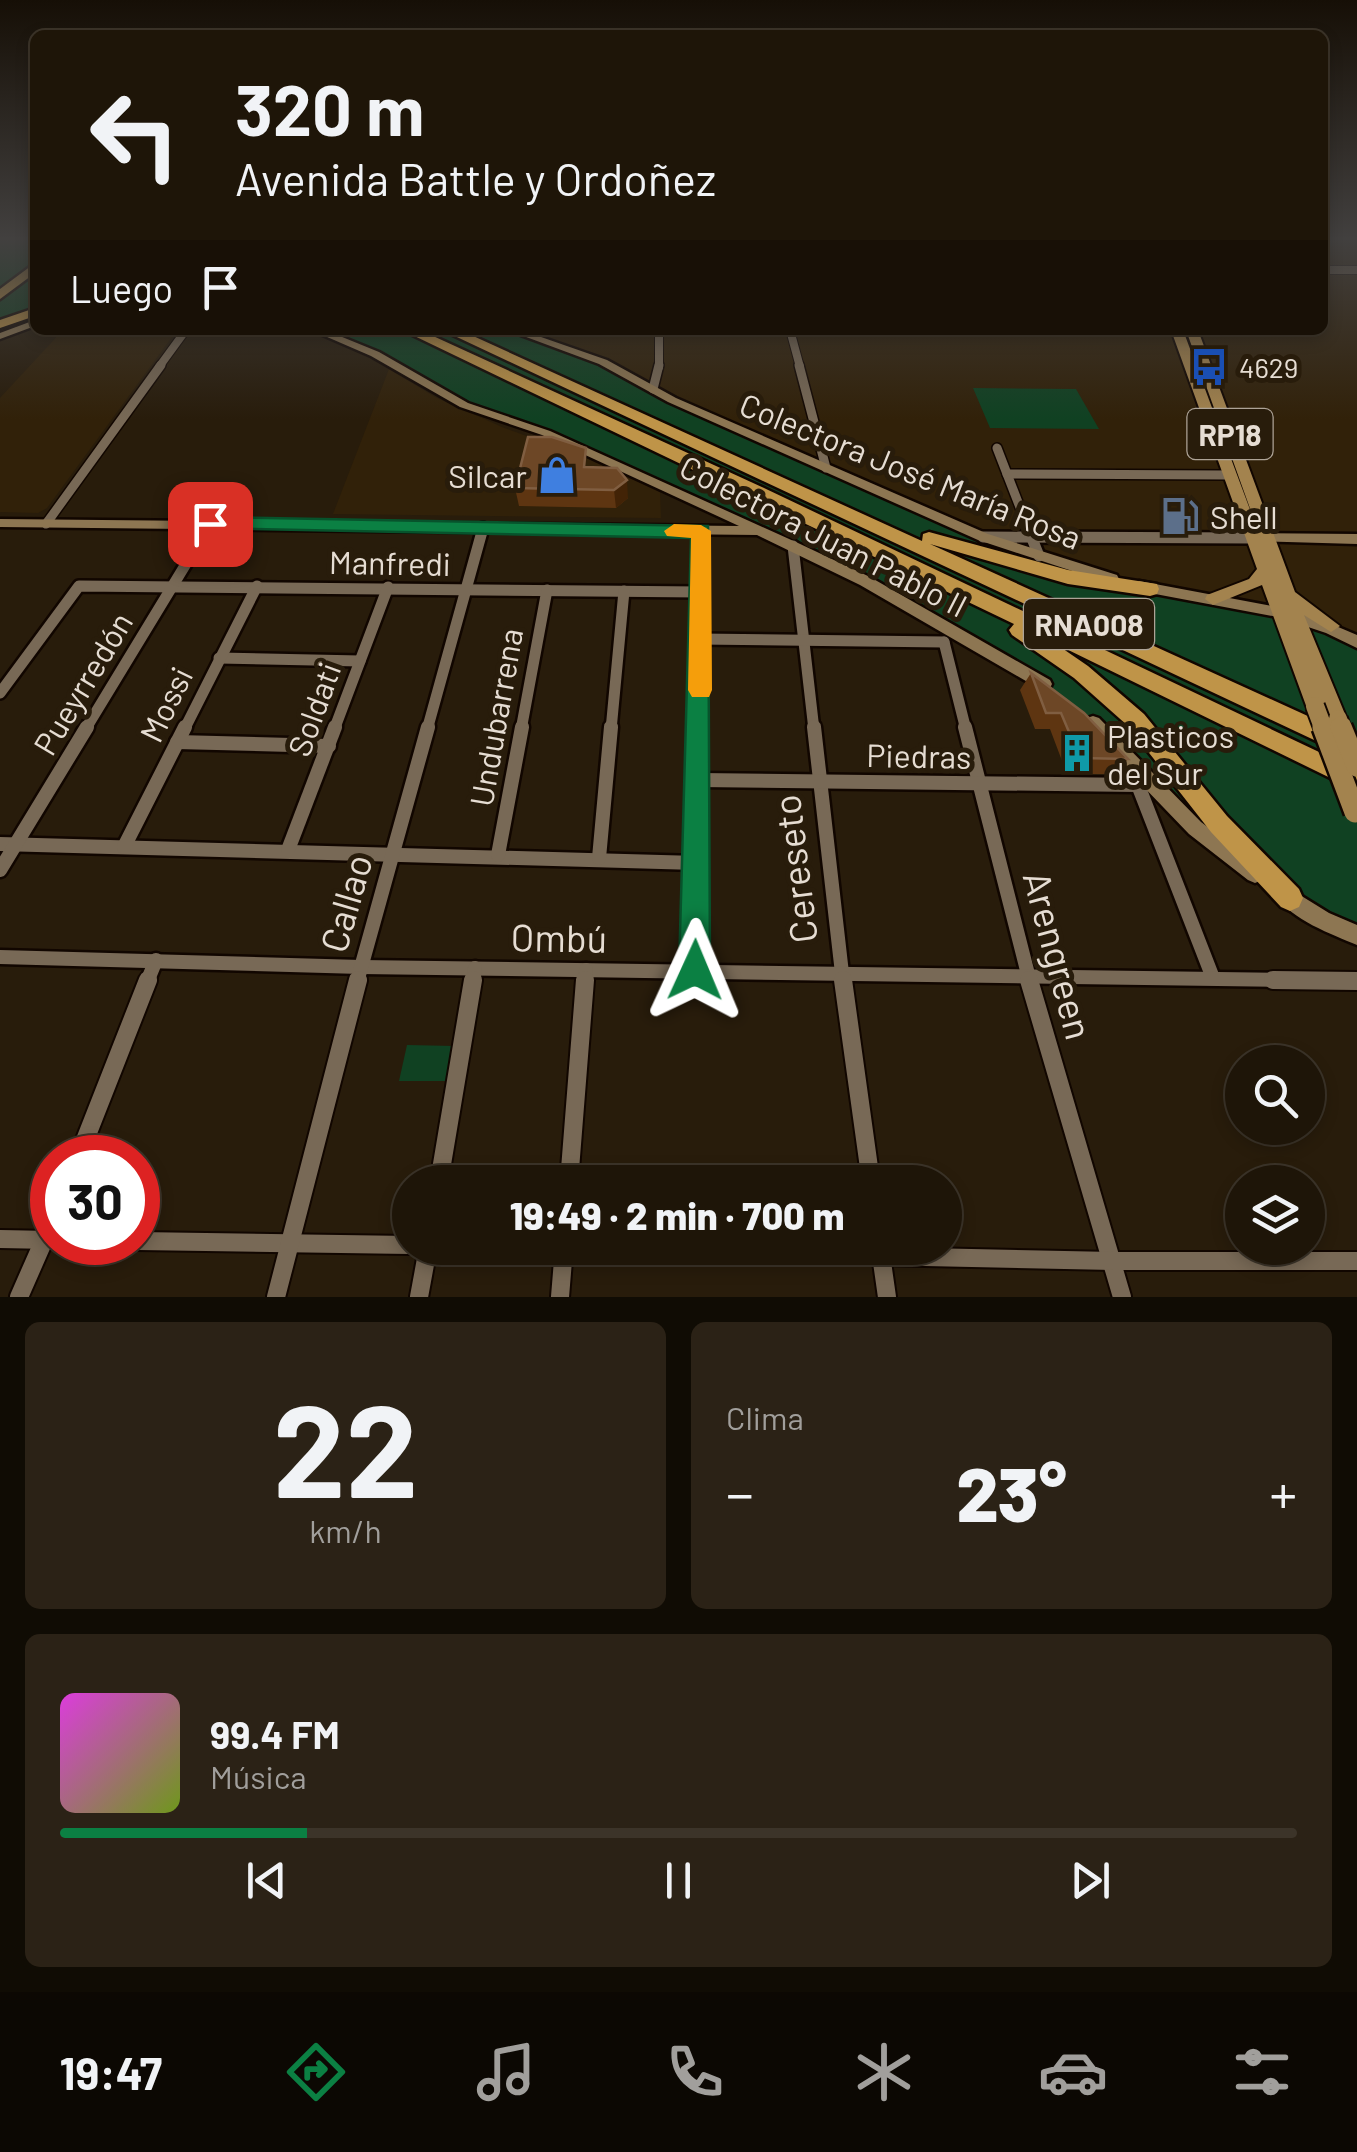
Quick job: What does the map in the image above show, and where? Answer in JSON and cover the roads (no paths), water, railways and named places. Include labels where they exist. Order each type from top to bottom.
[{"type":"highway","points":[[0,324],[30,314]]},
{"type":"highway","name":"RNA008","points":[[420,335],[1357,781]]},
{"type":"highway","name":"RNA008","points":[[460,335],[1357,749]]},
{"type":"highway","points":[[820,500],[971,552],[1068,577],[1150,589]]},
{"type":"highway","points":[[869,546],[1016,628],[1111,696],[1136,720],[1218,824],[1290,898]]},
{"type":"main road","points":[[0,336],[30,325]]},
{"type":"main road","name":"Colectora Juan Pablo II","points":[[328,335],[374,354],[464,405],[546,433],[794,546],[949,637],[1054,692]]},
{"type":"main road","name":"Colectora José María Rosa","points":[[526,335],[603,362],[653,389],[983,537],[1150,589],[1213,598],[1331,626],[1357,642]]},
{"type":"main road","name":"RP18","points":[[1178,335],[1228,475],[1270,552],[1286,592],[1287,614],[1314,706],[1356,814]]},
{"type":"main road","name":"RP18","points":[[1194,335],[1261,538],[1265,570],[1357,766]]},
{"type":"main road","points":[[0,523],[759,531]]},
{"type":"main road","points":[[1261,538],[1357,539]]},
{"type":"main road","points":[[1213,598],[1256,583],[1265,570]]},
{"type":"main road","points":[[1286,592],[1331,626]]},
{"type":"main road","points":[[1081,712],[1142,781],[1195,828],[1357,947]]},
{"type":"main road","points":[[1322,920],[1357,935]]},
{"type":"street","points":[[46,524],[182,335]]},
{"type":"street","points":[[653,389],[659,377],[659,335]]},
{"type":"street","points":[[791,335],[826,468]]},
{"type":"street","points":[[997,448],[1038,556]]},
{"type":"street","points":[[1007,474],[1228,475]]},
{"type":"street","name":"Pueyrredón","points":[[0,870],[8,844],[210,524]]},
{"type":"street","name":"Callao","points":[[276,1297],[360,967],[483,528]]},
{"type":"street","points":[[695,970],[701,531]]},
{"type":"street","points":[[983,537],[1031,534],[1261,538]]},
{"type":"street","name":"Cereseto","points":[[794,546],[842,973],[869,1165]]},
{"type":"street","name":"Manfredi","points":[[0,693],[79,586],[700,592]]},
{"type":"street","name":"Mossi","points":[[124,847],[257,586]]},
{"type":"street","name":"Soldati","points":[[288,850],[388,587]]},
{"type":"street","name":"Undubarrena","points":[[498,855],[547,590]]},
{"type":"street","points":[[599,858],[624,591]]},
{"type":"street","points":[[700,639],[949,637]]},
{"type":"street","name":"Arengreen","points":[[949,637],[1028,976],[1122,1297]]},
{"type":"street","points":[[219,658],[360,661]]},
{"type":"street","points":[[177,742],[329,746]]},
{"type":"street","name":"Piedras","points":[[700,780],[1142,781]]},
{"type":"street","points":[[1142,781],[1213,978]]},
{"type":"street","points":[[8,844],[698,863]]},
{"type":"street","name":"Ombú","points":[[0,956],[360,967],[1357,980]]},
{"type":"street","points":[[87,1135],[156,960]]},
{"type":"street","points":[[442,1165],[475,968]]},
{"type":"street","points":[[570,1165],[586,970]]},
{"type":"street","points":[[0,1239],[30,1236]]},
{"type":"street","points":[[160,1241],[392,1245]]},
{"type":"street","points":[[962,1254],[1113,1261],[1357,1261]]},
{"type":"street","points":[[20,1297],[35,1265]]},
{"type":"street","points":[[420,1297],[425,1265]]},
{"type":"street","points":[[560,1297],[563,1265]]},
{"type":"street","points":[[883,1265],[887,1297]]},
{"type":"place","name":"4629","points":[[1209,367]]},
{"type":"place","name":"Silcar","points":[[557,475]]},
{"type":"place","name":"Shell","points":[[1180,516]]},
{"type":"place","name":"Plasticos del Sur","points":[[1077,753]]}]
